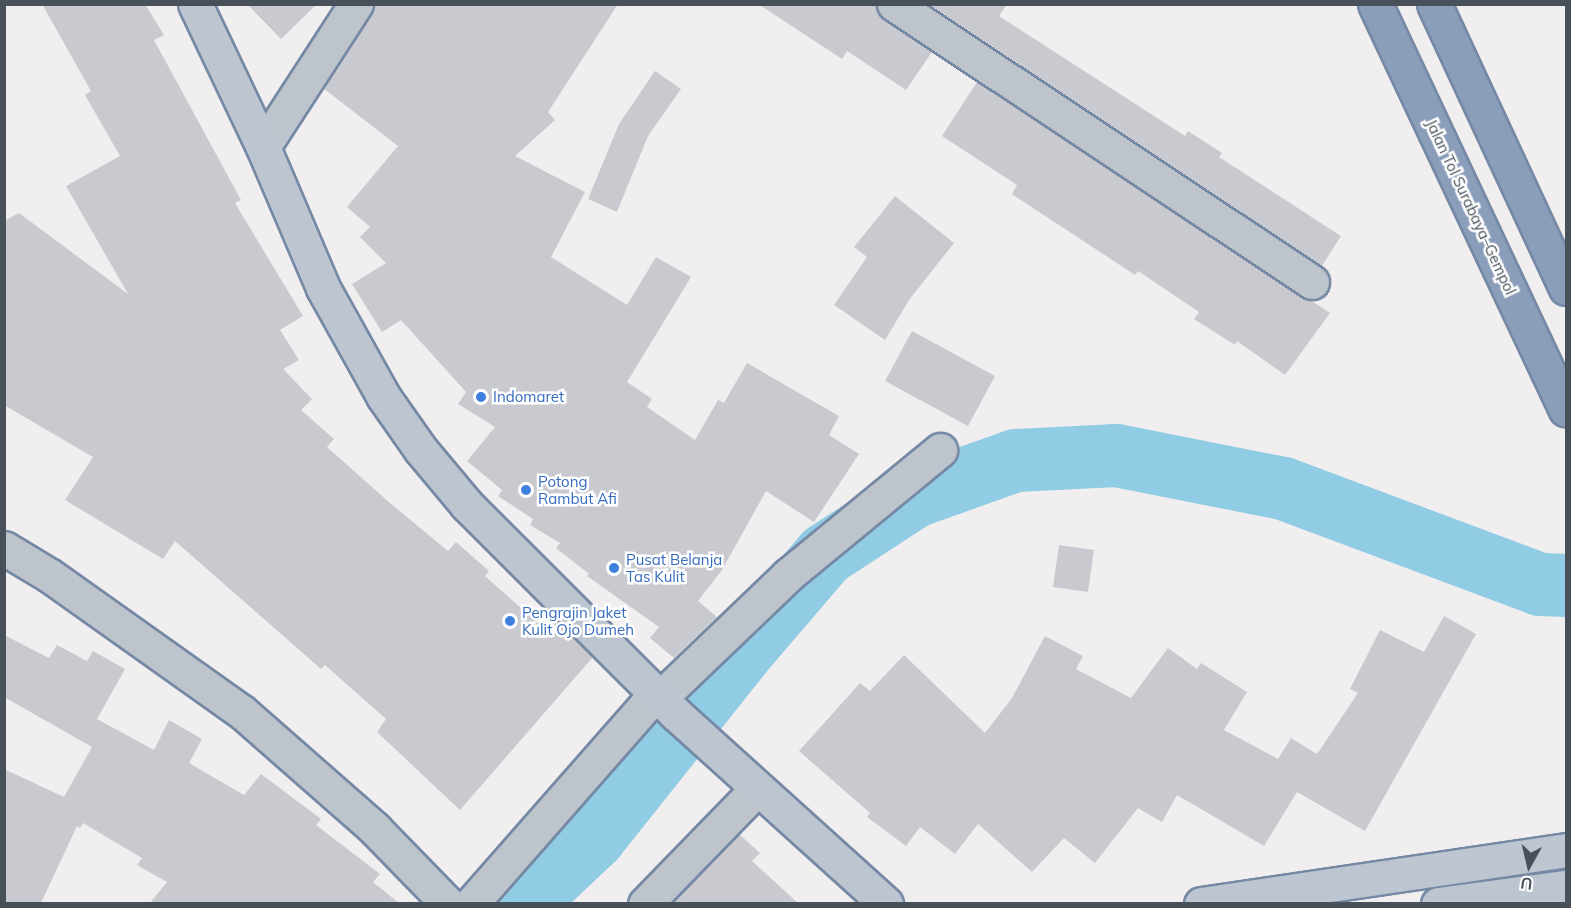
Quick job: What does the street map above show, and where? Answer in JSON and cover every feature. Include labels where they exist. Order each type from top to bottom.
[{"type":"highway","name":"Jalan Tol Surabaya–Gempol","points":[[1375,4],[1566,409]]},
{"type":"highway","points":[[1434,4],[1566,288]]},
{"type":"street","points":[[195,4],[263,147],[323,288],[383,396],[421,450],[467,505],[665,701],[754,786],[886,903]]},
{"type":"street","points":[[263,147],[356,4]]},
{"type":"street","points":[[894,4],[1312,282]]},
{"type":"street","points":[[471,903],[788,575],[940,450]]},
{"type":"street","points":[[4,548],[49,574],[242,712],[375,829],[448,903]]},
{"type":"street","points":[[645,903],[754,786]]},
{"type":"street","points":[[1201,903],[1566,850]]},
{"type":"street","points":[[1438,903],[1566,887]]},
{"type":"building","points":[[42,4],[145,4],[164,35],[154,40],[241,200],[235,203],[303,316],[280,330],[299,360],[283,369],[312,399],[301,410],[334,439],[327,447],[390,503],[448,551],[456,542],[489,571],[485,576],[541,626],[551,615],[593,657],[460,810],[377,732],[386,719],[325,665],[321,669],[175,541],[163,559],[65,500],[93,457],[4,405],[4,221],[19,213],[128,294],[66,186],[120,156],[85,95],[91,91]]},
{"type":"building","points":[[247,4],[317,4],[281,39]]},
{"type":"building","points":[[375,4],[618,4],[548,112],[555,120],[515,156],[585,192],[551,257],[627,305],[656,257],[691,277],[627,382],[652,399],[647,407],[695,440],[718,400],[724,403],[747,363],[839,416],[829,435],[859,454],[814,522],[766,491],[722,570],[698,601],[717,617],[674,658],[650,638],[659,627],[587,576],[589,574],[556,548],[560,543],[530,525],[533,519],[498,496],[502,490],[467,461],[495,427],[458,404],[466,392],[401,320],[382,332],[352,284],[386,263],[360,237],[370,227],[347,207],[398,146],[323,88]]},
{"type":"building","points":[[758,4],[876,4],[883,19],[932,52],[906,90],[847,51],[842,59]]},
{"type":"building","points":[[929,4],[1007,4],[999,16],[1185,136],[1188,131],[1222,153],[1219,157],[1341,236],[1322,266]]},
{"type":"building","points":[[655,71],[681,89],[648,136],[617,212],[588,199],[619,124]]},
{"type":"building","points":[[977,82],[1330,313],[1285,375],[1237,341],[1235,345],[1194,319],[1199,312],[1138,271],[1135,275],[1012,194],[1017,185],[942,136]]},
{"type":"building","points":[[895,196],[954,243],[909,300],[885,340],[834,305],[867,257],[854,247]]},
{"type":"building","points":[[912,331],[995,376],[968,426],[885,381]]},
{"type":"building","points":[[1059,545],[1094,550],[1088,592],[1053,587]]},
{"type":"building","points":[[1444,616],[1476,634],[1365,831],[1297,792],[1264,846],[1177,795],[1162,822],[1138,808],[1095,863],[1064,838],[1032,872],[978,824],[955,854],[920,827],[906,846],[867,817],[870,813],[799,751],[860,683],[870,691],[904,655],[985,733],[1012,698],[1045,636],[1083,656],[1076,669],[1131,698],[1168,648],[1197,669],[1201,663],[1247,692],[1224,730],[1278,759],[1291,738],[1317,754],[1358,693],[1350,689],[1380,630],[1424,652]]},
{"type":"building","points":[[4,635],[49,658],[57,645],[87,661],[93,651],[125,669],[97,719],[154,750],[169,720],[202,739],[189,763],[244,795],[261,774],[321,819],[316,825],[380,874],[373,882],[399,903],[150,903],[167,882],[137,865],[142,858],[83,823],[80,828],[77,826],[41,903],[4,903],[4,769],[64,797],[92,747],[4,697]]},
{"type":"building","points":[[739,834],[760,853],[752,861],[798,903],[672,903]]},
{"type":"waterway","points":[[523,904],[594,837],[741,652],[825,554],[914,496],[1015,460],[1116,455],[1283,488],[1540,584],[1566,585]]},
{"type":"place","name":"Indomaret","points":[[481,397]]},
{"type":"place","name":"Potong Rambut Afi","points":[[526,490]]},
{"type":"place","name":"Pusat Belanja Tas Kulit","points":[[614,568]]},
{"type":"place","name":"Pengrajin Jaket Kulit Ojo Dumeh","points":[[510,621]]}]
